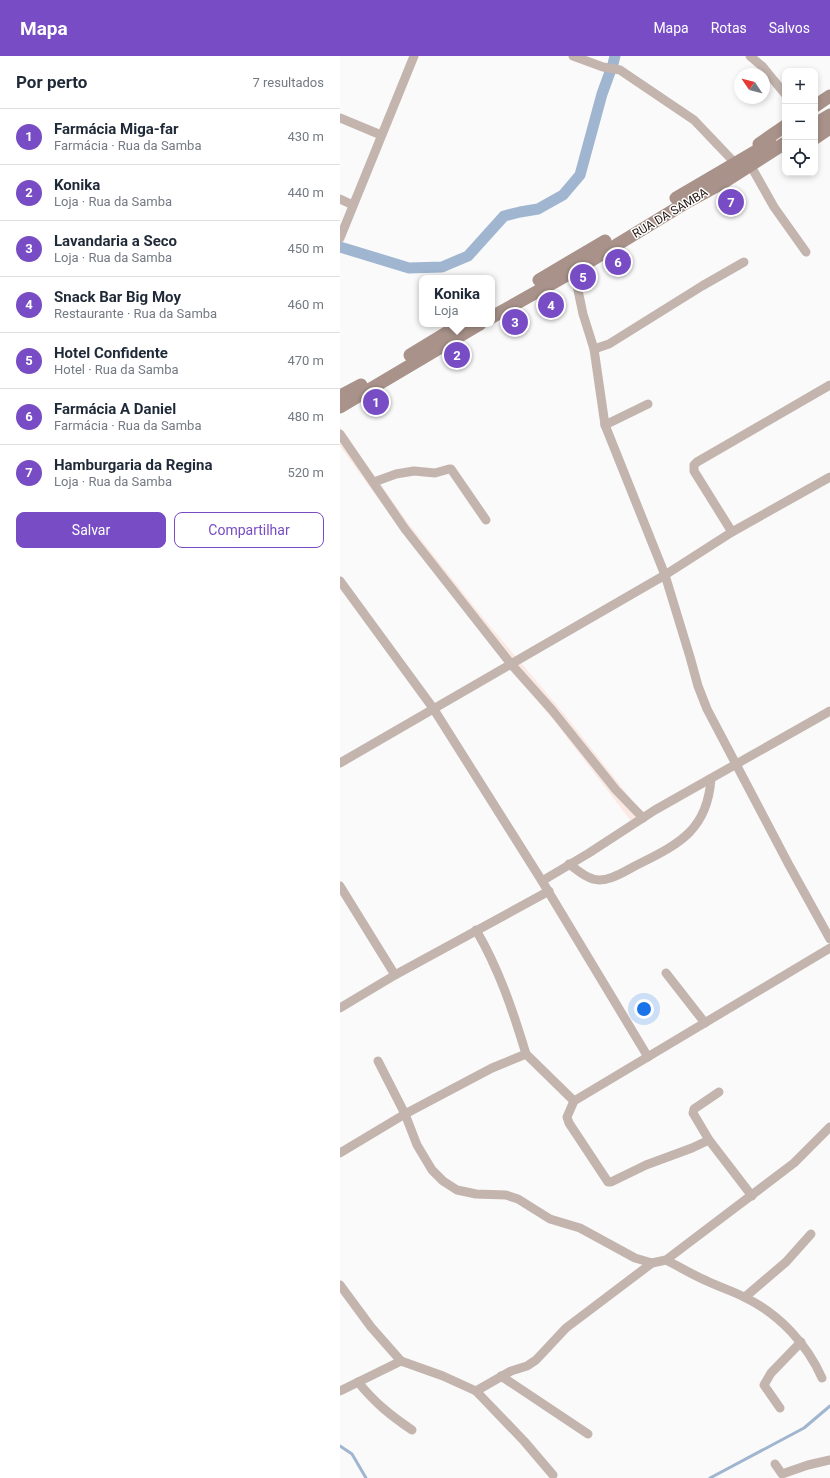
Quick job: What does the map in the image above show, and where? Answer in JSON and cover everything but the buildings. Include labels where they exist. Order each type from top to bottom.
[{"type":"main road","points":[[818,104],[830,96]]},
{"type":"main road","points":[[818,115],[830,108]]},
{"type":"main road","points":[[818,122],[830,115]]},
{"type":"main road","points":[[720,178],[734,162],[782,128]]},
{"type":"main road","points":[[818,136],[830,128]]},
{"type":"main road","name":"RUA DA SAMBA","points":[[495,315],[574,271],[687,202],[782,136]]},
{"type":"main road","name":"RUA DA SAMBA","points":[[495,305],[619,233],[782,145]]},
{"type":"main road","points":[[720,178],[752,168],[782,153]]},
{"type":"main road","points":[[340,396],[372,379],[456,327]]},
{"type":"main road","points":[[340,407],[475,327]]},
{"type":"street","points":[[340,238],[414,56]]},
{"type":"street","points":[[574,56],[603,67],[620,70],[694,120],[734,162]]},
{"type":"street","points":[[750,56],[763,67],[782,90]]},
{"type":"street","points":[[340,118],[382,136]]},
{"type":"street","points":[[752,168],[774,207],[806,252]]},
{"type":"street","points":[[340,199],[353,205]]},
{"type":"street","points":[[594,349],[609,344],[702,286],[744,262]]},
{"type":"street","points":[[574,271],[594,349],[605,425],[665,575],[698,686],[707,709],[789,865],[830,939]]},
{"type":"street","points":[[732,532],[694,470],[694,465],[830,385]]},
{"type":"street","points":[[605,425],[648,404]]},
{"type":"street","points":[[340,434],[374,482],[405,530],[511,664],[552,710],[616,790],[643,818]]},
{"type":"street","points":[[374,482],[396,474],[414,471],[435,473],[451,469],[486,520]]},
{"type":"street","points":[[340,763],[665,575],[732,532],[830,476]]},
{"type":"street","points":[[340,581],[433,708],[549,891],[648,1057]]},
{"type":"street","points":[[542,881],[643,818],[830,710]]},
{"type":"street","points":[[569,864],[592,879],[602,880],[620,874],[667,850],[678,843],[694,827],[708,801],[711,779]]},
{"type":"street","points":[[340,886],[395,975]]},
{"type":"street","points":[[340,1008],[395,975],[549,891]]},
{"type":"street","points":[[476,930],[490,954],[503,985],[516,1019],[526,1054],[574,1101]]},
{"type":"street","points":[[708,1140],[692,1148],[661,1158],[611,1182],[608,1182],[569,1123],[567,1117],[574,1101],[830,948]]},
{"type":"street","points":[[666,973],[704,1023]]},
{"type":"street","points":[[340,1153],[404,1114],[486,1071],[526,1054]]},
{"type":"street","points":[[378,1061],[404,1114],[417,1145],[432,1170],[443,1181],[457,1190],[476,1194],[506,1195],[518,1199],[550,1219],[580,1228],[629,1254],[652,1263]]},
{"type":"street","points":[[719,1092],[692,1111],[708,1140],[752,1196]]},
{"type":"street","points":[[476,1391],[501,1376],[536,1360],[566,1328],[652,1263],[666,1260],[752,1196],[794,1163],[830,1127]]},
{"type":"street","points":[[745,1297],[786,1262],[811,1234]]},
{"type":"street","points":[[666,1260],[704,1280],[745,1297],[762,1307],[801,1342],[816,1365],[822,1378]]},
{"type":"street","points":[[340,1285],[371,1327],[401,1361],[442,1376],[476,1391],[524,1441],[553,1475]]},
{"type":"street","points":[[780,1408],[764,1385],[771,1373],[801,1342]]},
{"type":"street","points":[[340,1391],[401,1361]]},
{"type":"street","points":[[501,1376],[588,1434]]},
{"type":"street","points":[[358,1382],[373,1400],[386,1412],[412,1430]]},
{"type":"street","points":[[775,1464],[782,1474],[808,1465],[830,1460]]},
{"type":"shaded area","points":[[340,427],[408,523],[484,619],[565,715],[642,813],[631,821],[555,722],[513,673],[400,529],[340,446]]},
{"type":"waterway","points":[[612,68],[615,56]]},
{"type":"waterway","points":[[340,247],[409,268],[442,267],[468,256],[504,216],[538,209],[563,195],[580,175],[602,94],[610,72]]},
{"type":"waterway","points":[[710,1478],[804,1428],[830,1406]]},
{"type":"waterway","points":[[340,1446],[352,1454],[366,1478]]},
{"type":"place","name":"Hamburgaria da Regina","points":[[731,202]]},
{"type":"place","name":"Farmácia A Daniel","points":[[618,262]]},
{"type":"place","name":"Hotel Confidente","points":[[583,277]]},
{"type":"place","name":"Snack Bar Big Moy","points":[[551,305]]},
{"type":"place","name":"Lavandaria a Seco","points":[[515,322]]},
{"type":"place","name":"Konika","points":[[457,355]]},
{"type":"place","name":"Farmácia Miga-far","points":[[376,402]]}]
